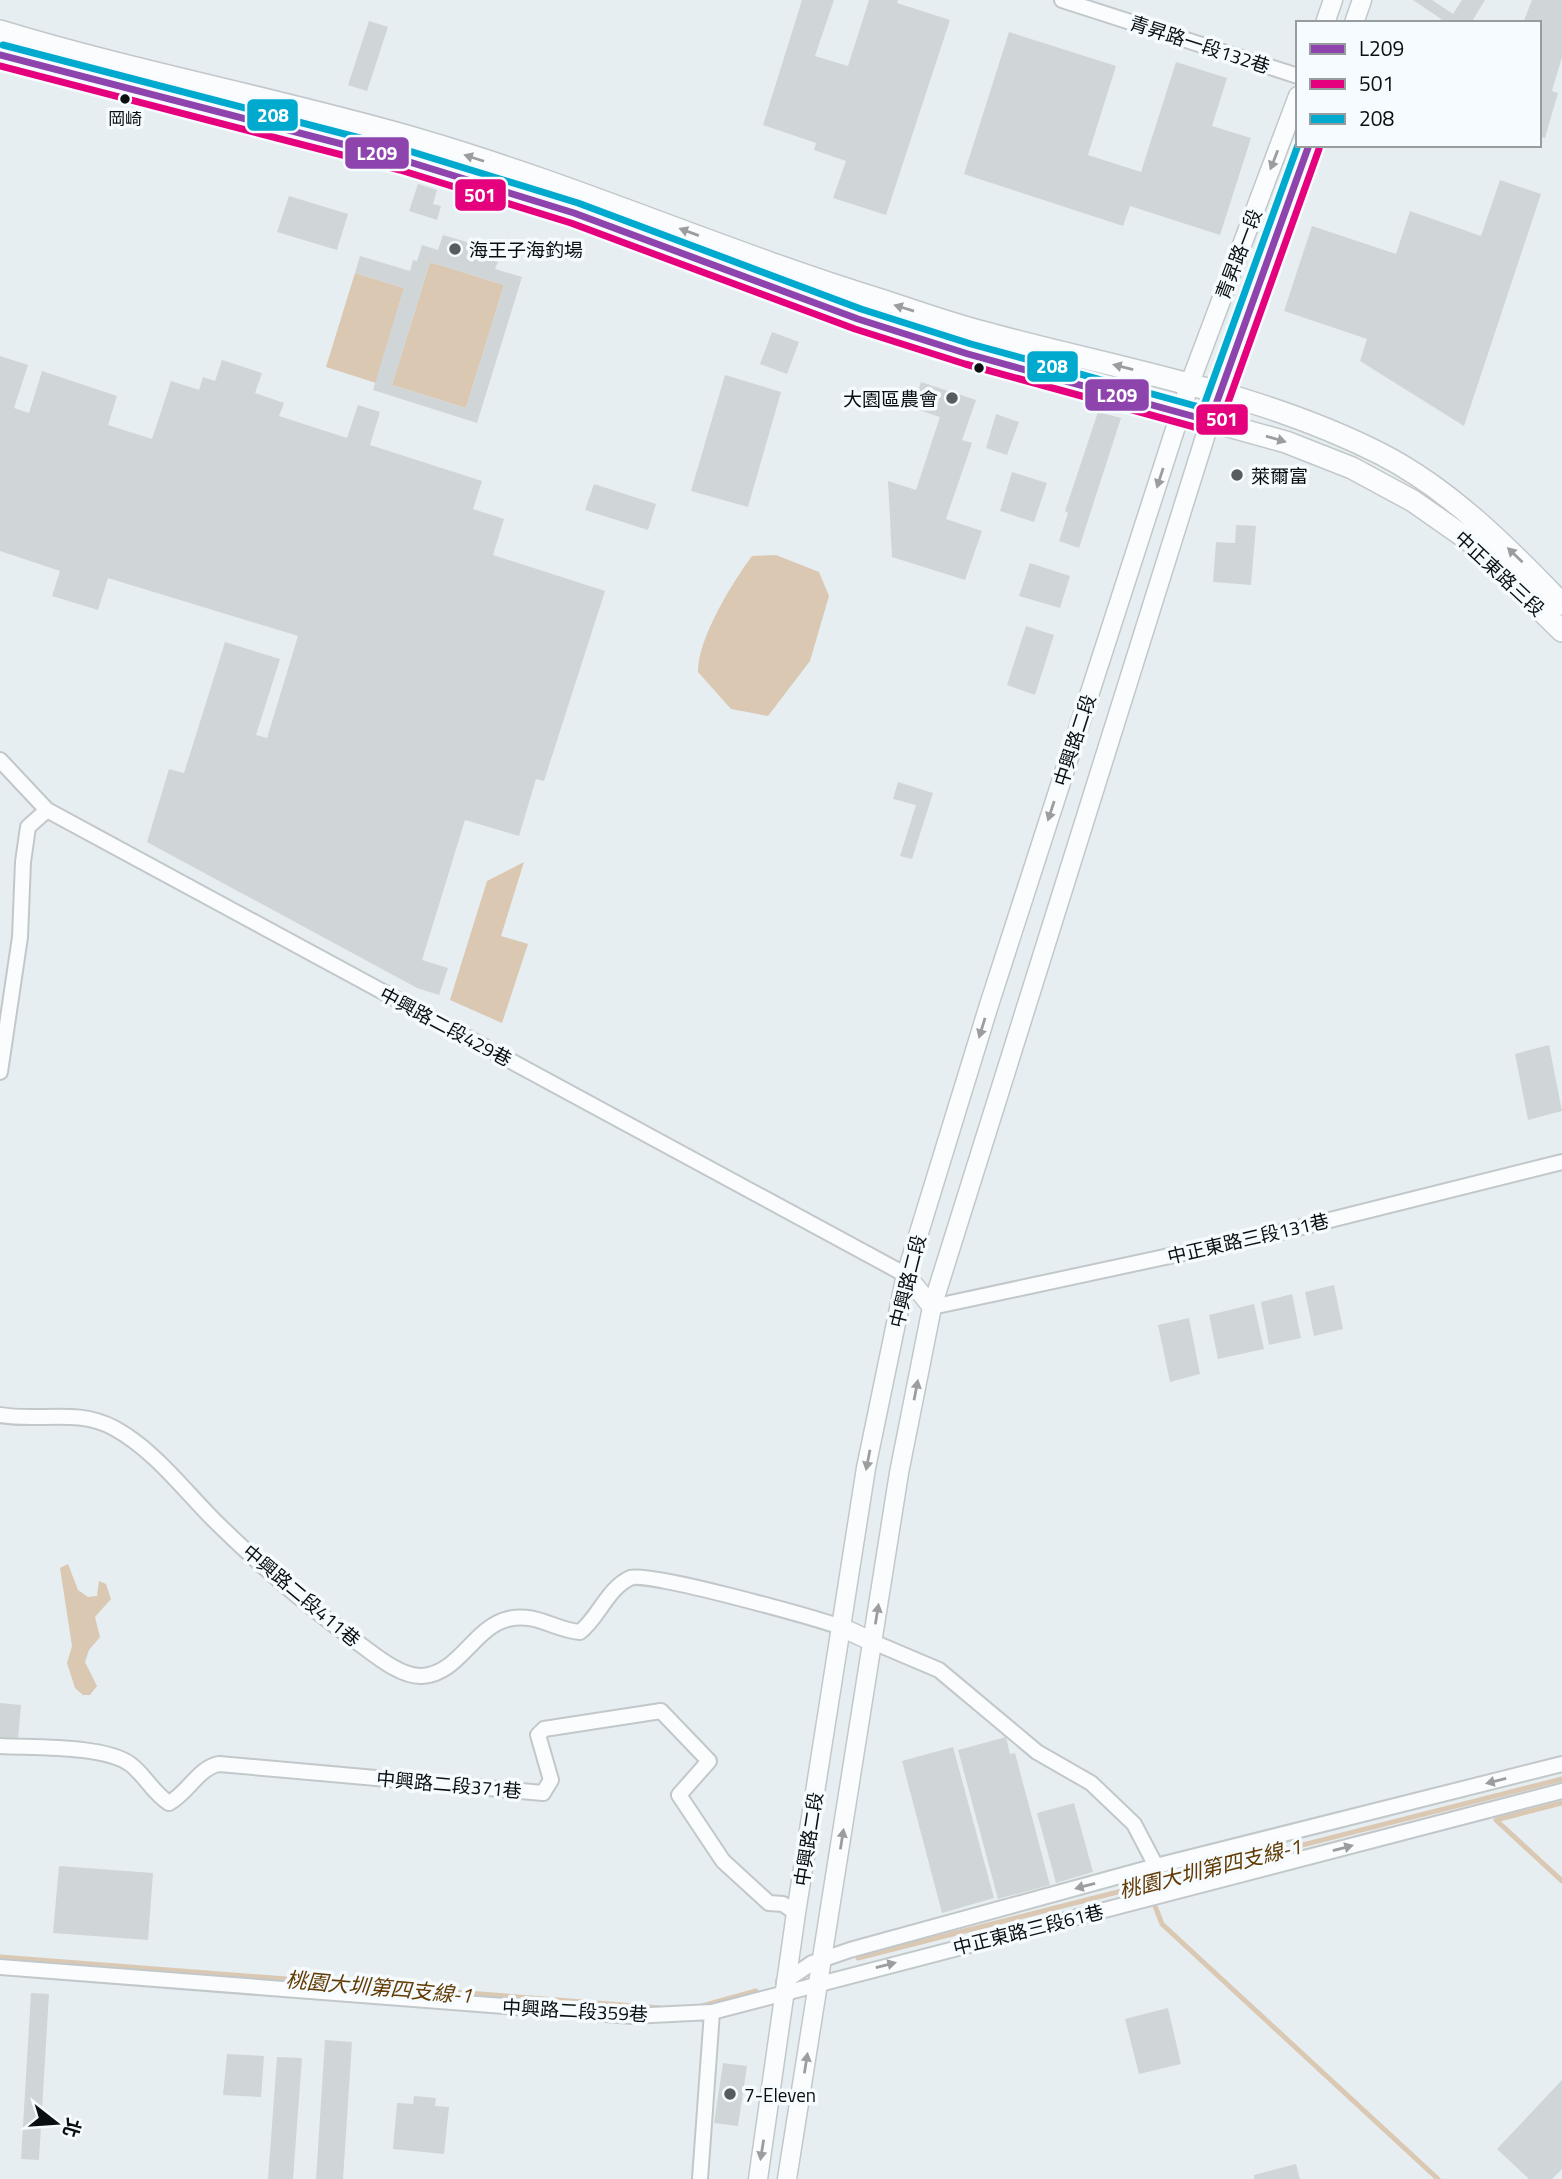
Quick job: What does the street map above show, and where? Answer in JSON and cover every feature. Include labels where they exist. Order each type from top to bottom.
[{"type":"main road","name":"中正東路三段","points":[[0,31],[417,139],[580,192],[869,297],[984,333],[1189,383],[1316,424],[1384,455],[1454,500],[1515,555],[1562,604]]},
{"type":"main road","name":"中正東路三段","points":[[0,55],[403,160],[574,212],[870,323],[1286,442],[1353,468],[1413,500],[1470,541],[1562,631]]},
{"type":"street","name":"青昇路一段132巷","points":[[1062,0],[1296,75]]},
{"type":"street","points":[[1326,21],[1333,0]]},
{"type":"street","points":[[1355,21],[1362,0]]},
{"type":"street","name":"青昇路一段","points":[[1180,413],[1296,101]]},
{"type":"street","name":"青昇路一段","points":[[1210,421],[1308,147]]},
{"type":"street","name":"中興路二段","points":[[758,2179],[782,1989],[866,1468],[906,1275],[989,1004],[1180,413]]},
{"type":"street","name":"中興路二段","points":[[787,2179],[899,1473],[932,1307],[1210,421]]},
{"type":"street","points":[[1109,635],[1139,644]]},
{"type":"street","name":"中興路二段429巷","points":[[0,760],[47,810],[906,1275]]},
{"type":"street","points":[[0,1072],[20,937],[23,862],[28,827],[47,810]]},
{"type":"street","name":"中正東路三段131巷","points":[[932,1307],[1286,1231],[1562,1162]]},
{"type":"street","points":[[906,1275],[932,1307]]},
{"type":"street","name":"中興路二段411巷","points":[[0,1415],[18,1419],[57,1414],[87,1418],[111,1426],[135,1440],[222,1528],[322,1617],[374,1655],[403,1671],[422,1676],[444,1667],[462,1655],[478,1634],[508,1619],[535,1616],[568,1631],[580,1632],[618,1585],[632,1577],[643,1575],[760,1602],[841,1627]]},
{"type":"street","points":[[841,1627],[939,1670],[1037,1752],[1091,1783],[1134,1824],[1156,1866]]},
{"type":"street","name":"中興路二段371巷","points":[[0,1746],[112,1756],[131,1765],[158,1796],[169,1803],[178,1798],[209,1766],[219,1764],[543,1793],[551,1780],[538,1735],[544,1729],[661,1711],[709,1761],[679,1795],[723,1861],[769,1903],[783,1904],[796,1913]]},
{"type":"street","points":[[782,1989],[823,1958],[1156,1866],[1562,1764]]},
{"type":"street","name":"中正東路三段61巷","points":[[782,1989],[820,1982],[1562,1791]]},
{"type":"street","name":"中興路二段359巷","points":[[0,1966],[632,2016],[712,2012],[782,1989]]},
{"type":"street","points":[[700,2179],[712,2012]]},
{"type":"shaded area","points":[[430,262],[504,285],[466,408],[392,385]]},
{"type":"shaded area","points":[[355,273],[404,288],[376,383],[326,367]]},
{"type":"shaded area","points":[[776,555],[819,572],[829,596],[810,661],[768,716],[731,709],[698,672],[710,627],[744,567],[752,556]]},
{"type":"shaded area","points":[[524,862],[501,936],[528,944],[502,1023],[450,1000],[487,881]]},
{"type":"shaded area","points":[[68,1564],[78,1590],[88,1597],[97,1596],[99,1581],[106,1584],[111,1599],[95,1617],[100,1637],[89,1650],[85,1662],[97,1686],[90,1695],[83,1695],[75,1688],[67,1663],[72,1646],[60,1568]]},
{"type":"building","points":[[802,0],[834,0],[815,56],[848,66],[869,0],[898,0],[897,3],[950,20],[886,215],[833,198],[846,161],[814,150],[816,143],[763,125]]},
{"type":"building","points":[[1413,0],[1432,0],[1453,14],[1462,0],[1485,0],[1472,21],[1444,21]]},
{"type":"building","points":[[1532,0],[1562,0],[1562,57],[1552,91],[1558,93],[1545,138],[1541,137],[1541,21],[1524,21]]},
{"type":"building","points":[[369,21],[388,27],[367,91],[348,85]]},
{"type":"building","points":[[1009,32],[1116,66],[1088,155],[1141,172],[1176,62],[1227,78],[1212,126],[1251,138],[1220,235],[1130,206],[1123,226],[964,174]]},
{"type":"building","points":[[1500,180],[1541,194],[1464,426],[1360,361],[1367,339],[1284,311],[1312,226],[1396,254],[1410,211],[1481,236]]},
{"type":"building","points":[[418,184],[437,190],[433,204],[441,206],[437,220],[409,211]]},
{"type":"building","points":[[289,196],[348,214],[337,250],[277,232]]},
{"type":"building","points":[[443,235],[470,243],[467,252],[498,262],[495,269],[522,277],[477,423],[373,390],[404,288],[355,273],[360,256],[410,271],[413,260],[417,261],[422,245],[438,250]],"holes":[[[430,262],[504,285],[466,408],[392,385]]]},
{"type":"building","points":[[772,332],[799,342],[787,374],[760,364]]},
{"type":"building","points":[[0,356],[28,365],[14,408],[29,413],[42,371],[117,396],[108,425],[152,439],[171,381],[199,390],[203,377],[215,381],[222,360],[262,373],[255,393],[284,403],[279,416],[347,438],[358,405],[380,412],[370,445],[482,481],[473,509],[504,519],[493,555],[605,591],[544,781],[536,779],[519,836],[465,820],[422,960],[448,968],[439,995],[417,988],[147,842],[169,769],[184,773],[225,642],[280,659],[256,735],[267,738],[298,636],[108,578],[98,610],[52,596],[60,571],[0,551]]},
{"type":"building","points":[[725,375],[781,392],[748,507],[691,491]]},
{"type":"building","points":[[921,382],[976,400],[962,440],[972,443],[946,519],[982,531],[965,580],[892,557],[888,481],[916,490],[940,417],[913,408]]},
{"type":"building","points":[[1098,412],[1121,418],[1079,548],[1059,541],[1068,513],[1065,511]]},
{"type":"building","points":[[996,414],[1019,422],[1007,455],[986,448]]},
{"type":"building","points":[[1012,472],[1047,483],[1034,522],[1000,511]]},
{"type":"building","points":[[594,484],[656,504],[648,530],[585,510]]},
{"type":"building","points":[[1236,525],[1256,526],[1251,585],[1213,582],[1216,542],[1235,543]]},
{"type":"building","points":[[1030,563],[1070,576],[1060,608],[1019,596]]},
{"type":"building","points":[[1026,626],[1054,635],[1035,695],[1007,685]]},
{"type":"building","points":[[898,782],[933,793],[912,859],[900,856],[916,805],[893,799]]},
{"type":"building","points":[[1549,1045],[1562,1111],[1528,1120],[1515,1054]]},
{"type":"building","points":[[1334,1285],[1343,1329],[1314,1336],[1305,1292]]},
{"type":"building","points":[[1292,1294],[1301,1338],[1269,1345],[1261,1302]]},
{"type":"building","points":[[1254,1304],[1264,1349],[1218,1359],[1209,1315]]},
{"type":"building","points":[[1189,1318],[1200,1374],[1170,1382],[1158,1325]]},
{"type":"building","points":[[0,1703],[21,1705],[18,1740],[0,1738]]},
{"type":"building","points":[[1006,1737],[1010,1754],[1015,1753],[1050,1885],[998,1899],[958,1750]]},
{"type":"building","points":[[953,1747],[994,1898],[942,1913],[902,1761]]},
{"type":"building","points":[[1074,1803],[1093,1872],[1056,1883],[1037,1813]]},
{"type":"building","points":[[59,1866],[153,1873],[148,1940],[53,1933]]},
{"type":"building","points":[[31,1993],[49,1994],[39,2160],[21,2159]]},
{"type":"building","points":[[1168,2008],[1181,2064],[1139,2074],[1125,2019]]},
{"type":"building","points":[[325,2040],[352,2042],[343,2179],[316,2179]]},
{"type":"building","points":[[227,2054],[264,2056],[261,2097],[223,2095]]},
{"type":"building","points":[[277,2057],[302,2058],[293,2179],[268,2179]]},
{"type":"building","name":"7-Eleven","points":[[723,2063],[747,2066],[738,2126],[714,2123]]},
{"type":"building","points":[[1562,2080],[1562,2169],[1552,2179],[1529,2179],[1497,2149]]},
{"type":"building","points":[[414,2096],[436,2098],[435,2106],[449,2107],[444,2154],[393,2149],[397,2103],[413,2104]]},
{"type":"building","points":[[1296,2164],[1300,2179],[1254,2179],[1254,2175]]},
{"type":"waterway","name":"桃園大圳第四支線-1","points":[[858,1958],[1562,1779]]},
{"type":"waterway","points":[[1562,1803],[1496,1820],[1562,1881]]},
{"type":"waterway","points":[[1155,1906],[1162,1924],[1438,2179]]},
{"type":"waterway","name":"桃園大圳第四支線-1","points":[[0,1957],[661,2008]]},
{"type":"waterway","name":"桃園大圳第四支線-1","points":[[702,2006],[756,1991]]},
{"type":"transit line","name":"208","points":[[3,45],[406,150],[578,203],[861,309],[971,344],[1203,408],[1297,147]]},
{"type":"transit line","name":"L209","points":[[0,55],[403,160],[574,213],[858,319],[968,354],[1210,421],[1308,147]]},
{"type":"transit line","name":"501","points":[[0,66],[400,170],[571,223],[855,329],[965,364],[1209,431],[1220,425],[1319,149]]},
{"type":"place","name":"岡崎","points":[[125,99]]},
{"type":"place","name":"海王子海釣場","points":[[455,249]]},
{"type":"place","name":"大園區農會","points":[[952,398]]},
{"type":"place","name":"萊爾富","points":[[1237,475]]},
{"type":"place","name":"7-Eleven","points":[[730,2094]]}]
